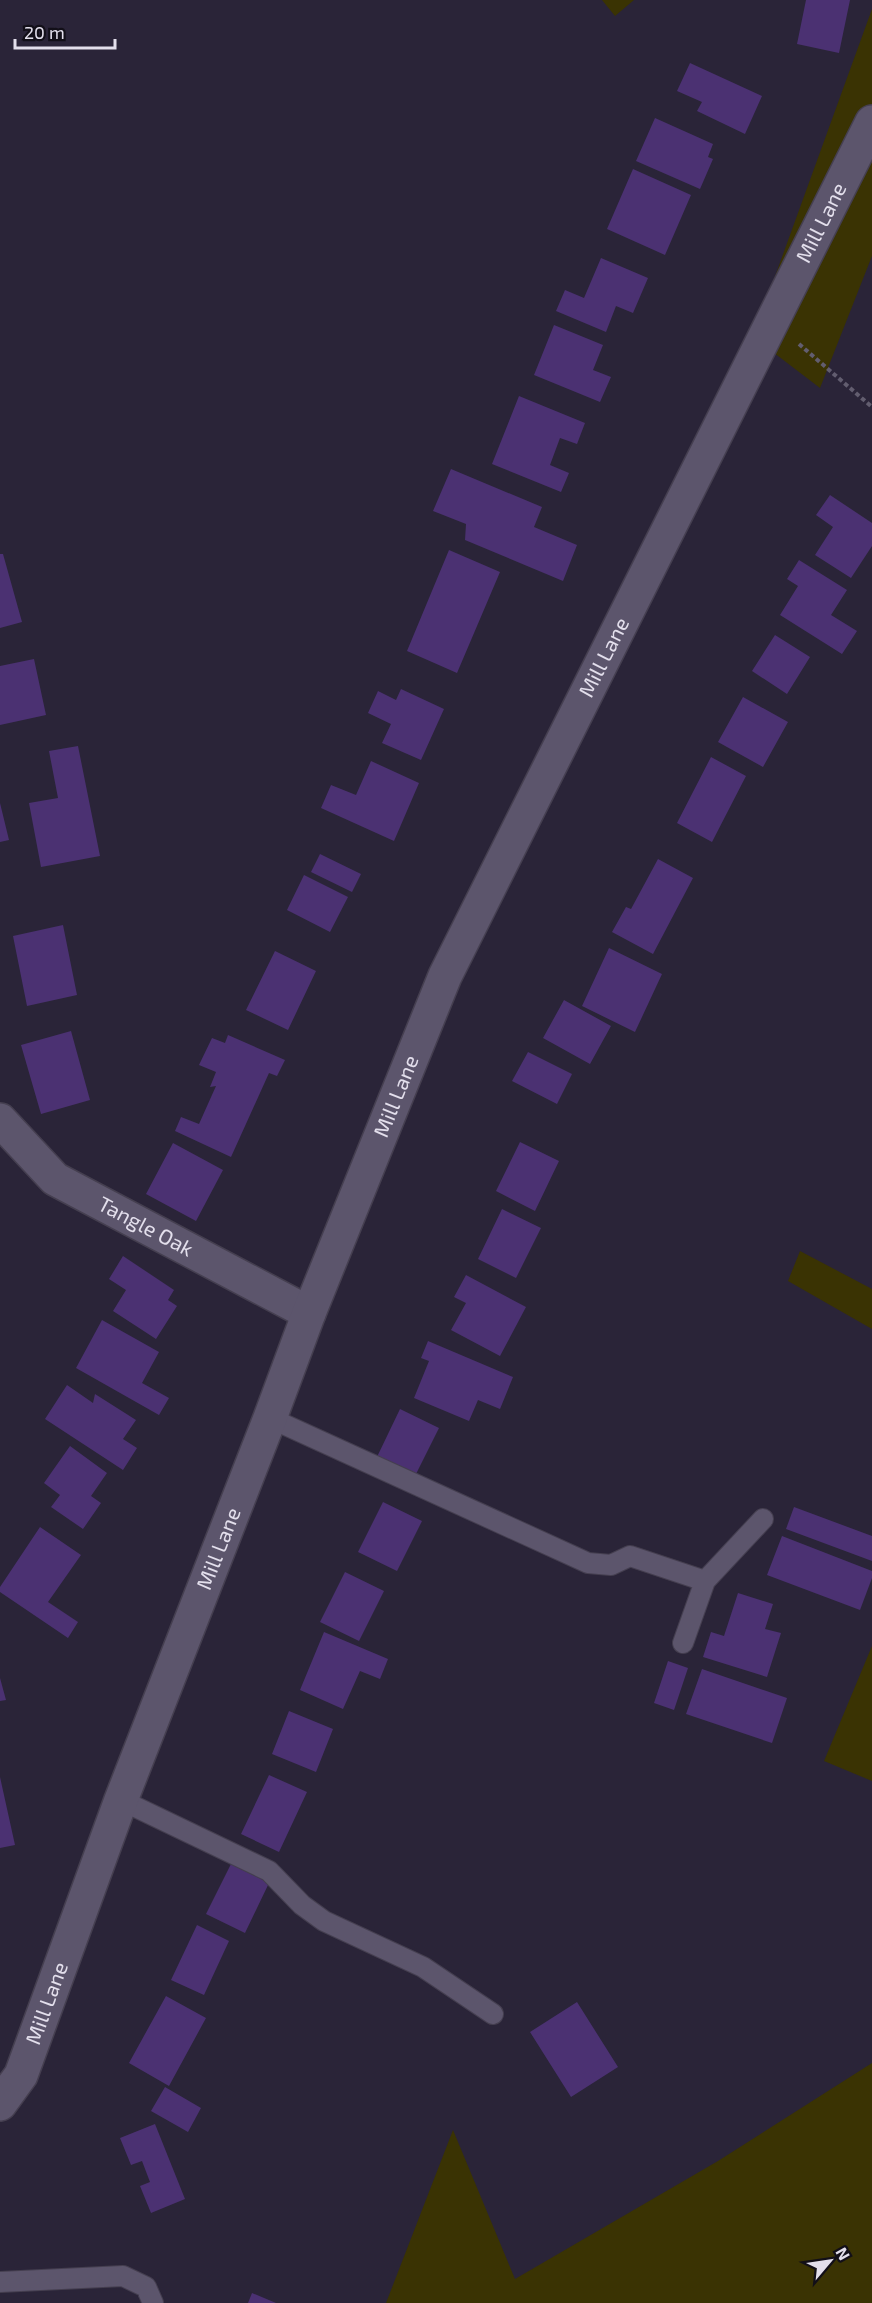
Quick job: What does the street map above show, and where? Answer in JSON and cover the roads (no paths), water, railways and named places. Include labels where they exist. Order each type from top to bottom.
[{"type":"street","name":"Mill Lane","points":[[0,2104],[21,2075],[121,1800],[309,1313],[445,976],[872,122]]},
{"type":"street","name":"Tangle Oak","points":[[0,1120],[55,1179],[309,1313]]},
{"type":"lane","points":[[270,1418],[588,1563],[611,1565],[630,1556],[705,1581]]},
{"type":"lane","points":[[683,1643],[705,1581],[763,1519]]},
{"type":"lane","points":[[121,1800],[269,1871],[302,1905],[324,1921],[423,1967],[493,2014]]},
{"type":"lane","points":[[0,2282],[123,2276],[146,2287],[153,2303]]}]
